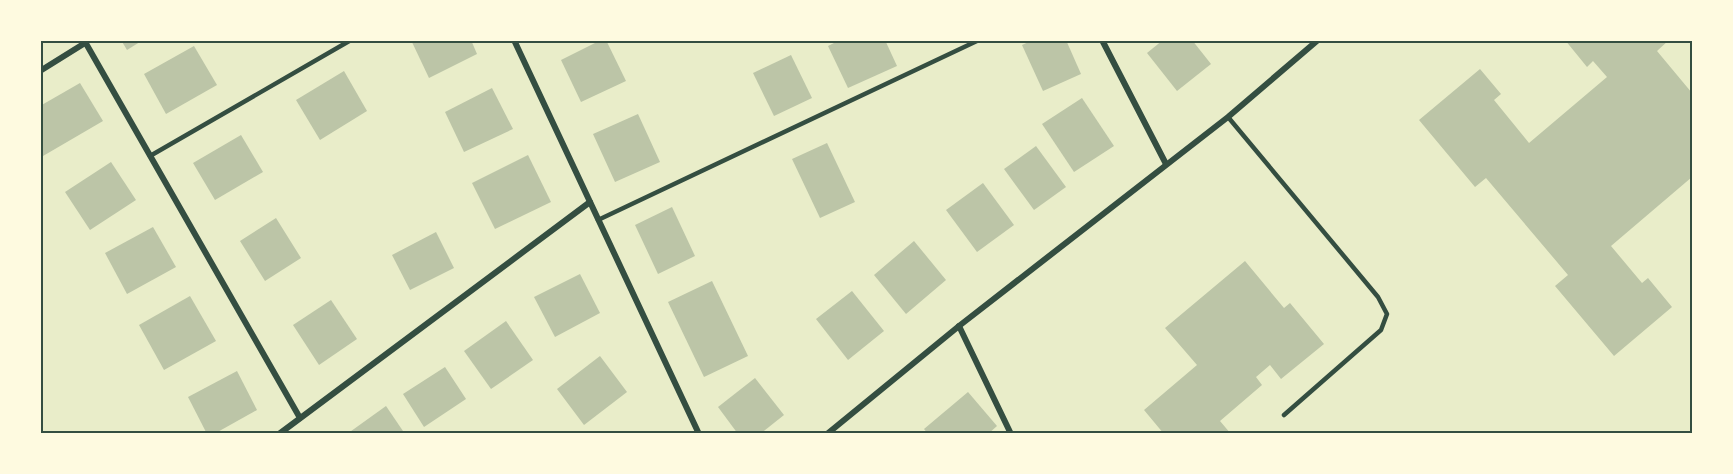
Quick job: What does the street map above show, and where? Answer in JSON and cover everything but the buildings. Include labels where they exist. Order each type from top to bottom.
[{"type":"street","points":[[1102,40],[1166,164]]},
{"type":"street","points":[[827,434],[959,326],[1228,117],[1318,40]]},
{"type":"street","points":[[516,41],[699,434]]},
{"type":"street","points":[[40,71],[85,42],[300,418]]},
{"type":"street","points":[[279,434],[590,202]]},
{"type":"street","points":[[959,326],[1011,434]]},
{"type":"lane","points":[[150,156],[351,40]]},
{"type":"lane","points":[[598,220],[979,40]]},
{"type":"lane","points":[[1228,117],[1378,297],[1387,314],[1381,330],[1284,415]]}]
